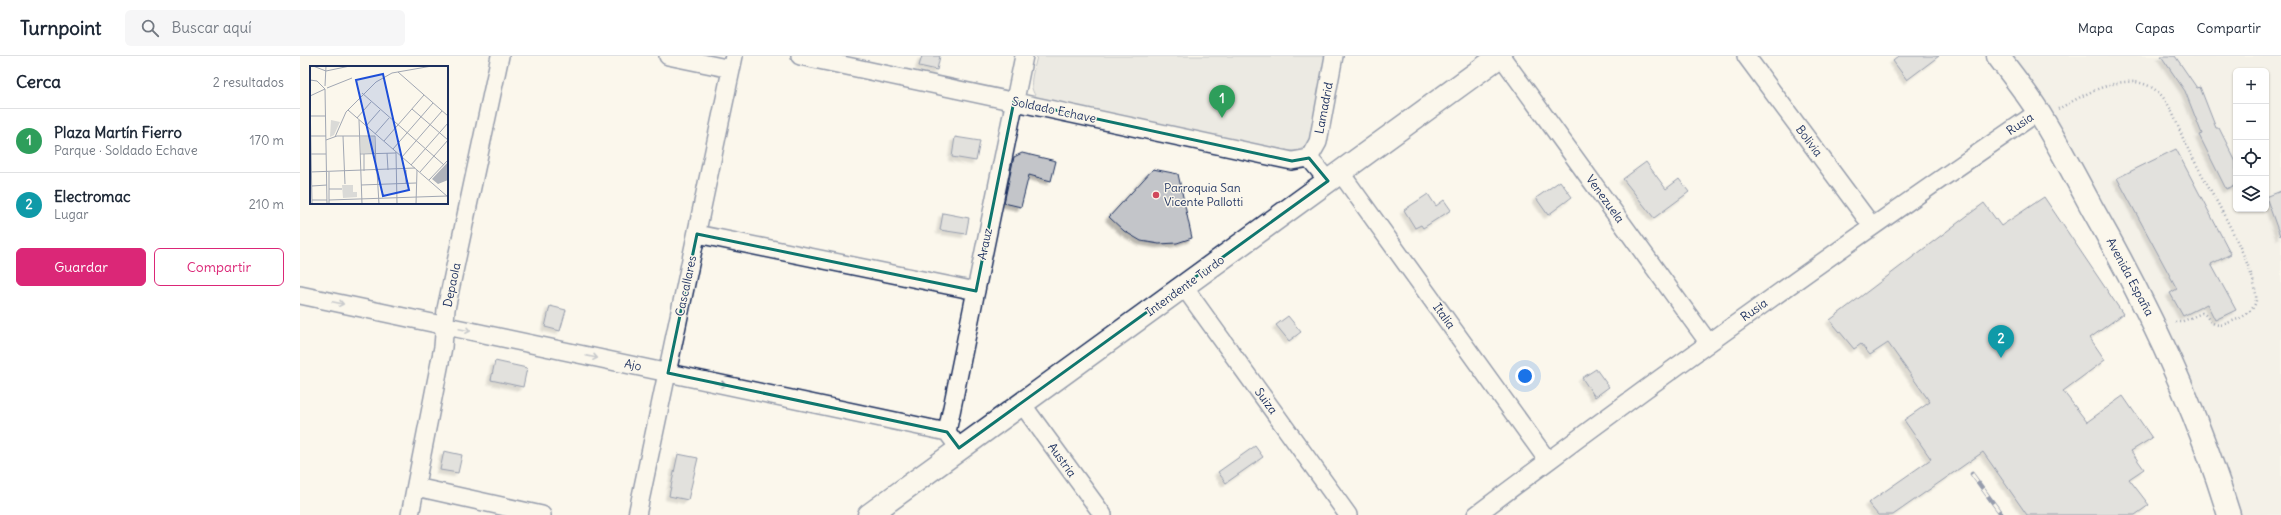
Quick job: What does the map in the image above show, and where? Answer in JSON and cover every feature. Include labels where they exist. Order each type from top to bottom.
[{"type":"street","name":"Depaola","points":[[410,515],[443,347],[446,310],[500,56]]},
{"type":"street","points":[[668,56],[732,62]]},
{"type":"street","name":"Soldado Echave","points":[[800,56],[1292,161],[1309,158]]},
{"type":"street","name":"Arauz","points":[[953,440],[976,291],[1024,56]]},
{"type":"street","name":"Lamadrid","points":[[1309,158],[1318,142],[1334,56]]},
{"type":"street","name":"Intendente Turdo","points":[[869,515],[953,440],[1022,404],[1501,56]]},
{"type":"street","name":"Venezuela","points":[[1501,56],[1708,342]]},
{"type":"street","name":"Bolivia","points":[[1746,56],[1872,226]]},
{"type":"street","name":"Avenida España","points":[[1998,56],[2040,114],[2118,254],[2157,330],[2178,376],[2209,455],[2229,515]]},
{"type":"street","name":"Cascallares","points":[[637,515],[732,62]]},
{"type":"street","name":"Rusia","points":[[1476,515],[1708,342],[1872,226],[2040,114]]},
{"type":"street","name":"Italia","points":[[1309,158],[1334,176],[1548,461]]},
{"type":"street","points":[[697,234],[976,291]]},
{"type":"street","name":"Suiza","points":[[1184,287],[1348,515]]},
{"type":"street","name":"Ajo","points":[[300,295],[668,373],[953,440]]},
{"type":"street","name":"Austria","points":[[1022,404],[1103,515]]},
{"type":"street","points":[[416,487],[542,515]]},
{"type":"path","points":[[2040,114],[2087,94],[2119,84],[2148,86],[2157,92],[2168,104],[2184,142],[2246,261],[2256,289],[2256,302],[2252,309],[2244,316],[2219,326],[2213,324],[2202,313],[2181,322],[2164,324],[2157,330]]},
{"type":"highlighted area","points":[[1014,101],[1292,161],[1309,158],[1328,181],[959,448],[947,432],[668,373],[697,234],[976,291]]},
{"type":"shaded area","points":[[1037,56],[1327,56],[1310,137],[1303,148],[1290,151],[1040,100],[1035,96],[1032,85]]},
{"type":"shaded area","points":[[1997,56],[2281,56],[2281,515],[2227,515],[2174,366]]},
{"type":"building","points":[[922,56],[940,56],[937,70],[919,66]]},
{"type":"building","points":[[1899,56],[1939,56],[1907,80],[1893,61]]},
{"type":"building","points":[[2161,56],[2175,56],[2197,88],[2200,87],[2216,128],[2219,128],[2233,156],[2233,186],[2226,189],[2199,135],[2202,134],[2185,91]]},
{"type":"building","points":[[955,137],[980,141],[976,161],[952,157]]},
{"type":"building","points":[[2176,149],[2231,254],[2211,264],[2236,310],[2215,320],[2207,304],[2183,316],[2170,293],[2177,289],[2117,178]]},
{"type":"building","points":[[1022,153],[1056,161],[1051,181],[1029,175],[1021,207],[1004,203],[1014,157]]},
{"type":"building","points":[[1646,162],[1666,189],[1679,179],[1689,192],[1654,218],[1623,179]]},
{"type":"building","name":"Parroquia San Vicente Pallotti","points":[[1153,169],[1178,174],[1192,238],[1177,243],[1159,244],[1141,241],[1124,231],[1109,217]]},
{"type":"building","points":[[1560,181],[1572,197],[1548,215],[1536,198]]},
{"type":"building","points":[[2281,191],[2280,236],[2269,205],[2269,196]]},
{"type":"building","points":[[1428,194],[1436,206],[1444,200],[1451,210],[1423,228],[1421,225],[1415,228],[1404,210]]},
{"type":"building","points":[[2044,197],[2123,314],[2090,338],[2105,360],[2063,391],[2087,422],[2123,396],[2152,438],[2131,451],[2144,469],[2129,479],[2149,505],[2135,515],[2027,515],[1983,452],[1893,515],[1878,515],[1868,503],[1931,459],[1904,420],[1930,402],[1888,343],[1870,355],[1861,344],[1854,349],[1830,320],[1984,203],[2001,226]]},
{"type":"building","points":[[943,213],[969,218],[966,234],[940,230]]},
{"type":"building","points":[[550,306],[566,310],[560,331],[545,327]]},
{"type":"building","points":[[1288,316],[1301,332],[1289,341],[1276,325]]},
{"type":"building","points":[[495,361],[527,368],[523,387],[491,380]]},
{"type":"building","points":[[1596,369],[1609,387],[1595,397],[1582,378]]},
{"type":"building","points":[[1255,446],[1263,457],[1226,483],[1218,472]]},
{"type":"building","points":[[444,451],[462,455],[458,473],[440,470]]},
{"type":"building","points":[[678,454],[698,458],[688,500],[669,496]]},
{"type":"railway","points":[[1972,474],[2002,515]]},
{"type":"place","name":"Plaza Martín Fierro","points":[[1222,118]]},
{"type":"place","name":"Parroquia San Vicente Pallotti","points":[[1156,195]]},
{"type":"place","name":"Electromac","points":[[2001,358]]}]
